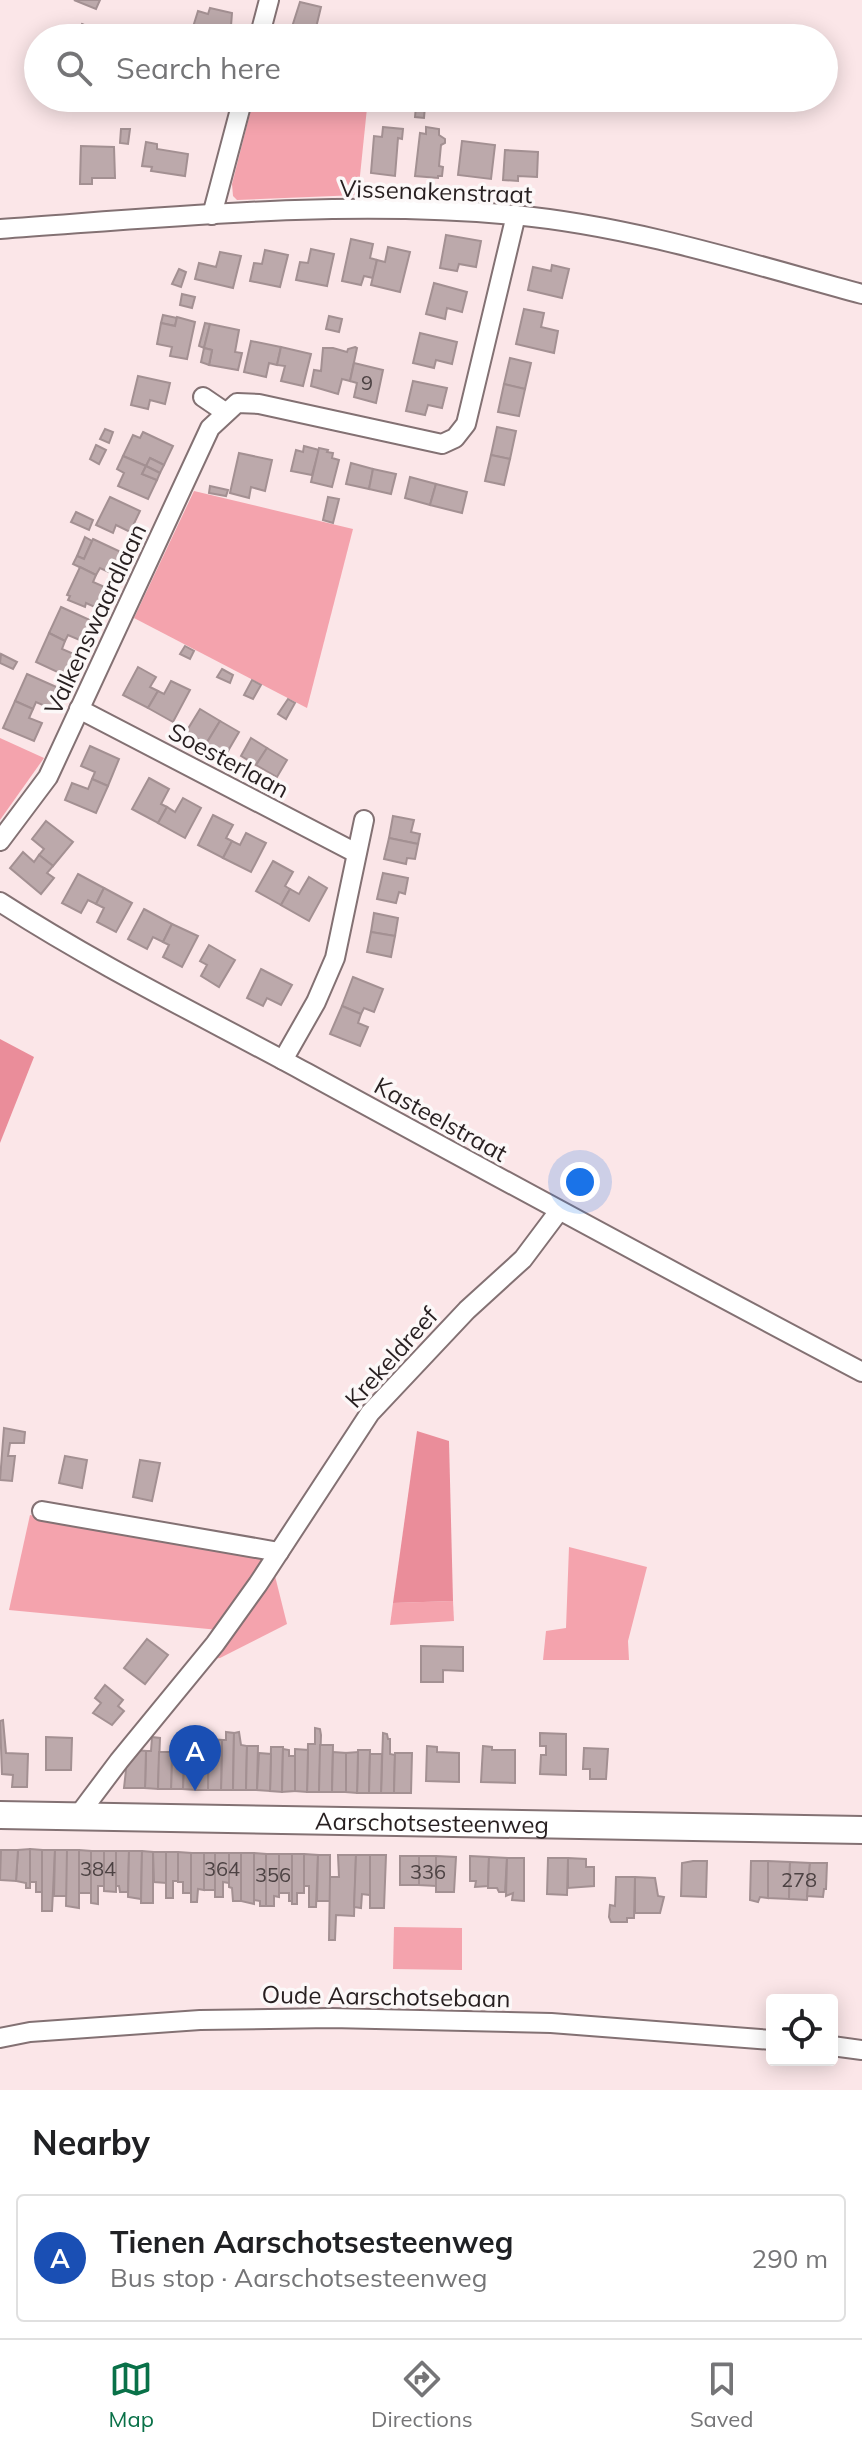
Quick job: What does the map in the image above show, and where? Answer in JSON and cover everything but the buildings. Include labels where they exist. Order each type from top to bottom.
[{"type":"main road","name":"Aarschotsesteenweg","points":[[0,1815],[862,1830]]},
{"type":"street","points":[[263,24],[269,0]]},
{"type":"street","points":[[212,215],[239,112]]},
{"type":"street","name":"Vissenakenstraat","points":[[0,229],[212,215],[382,209],[516,215],[653,239],[862,294]]},
{"type":"street","points":[[203,397],[225,412],[237,403],[259,404],[442,444],[455,438],[466,424],[516,215]]},
{"type":"street","name":"Valkenswaardlaan","points":[[0,841],[48,777],[210,428],[225,412]]},
{"type":"street","name":"Soesterlaan","points":[[79,709],[356,853]]},
{"type":"street","points":[[283,1060],[316,1002],[335,958],[364,820]]},
{"type":"street","name":"Kasteelstraat","points":[[0,902],[64,944],[862,1372]]},
{"type":"street","name":"Krekeldreef","points":[[77,1817],[215,1644],[370,1413],[467,1310],[523,1259],[559,1211]]},
{"type":"street","points":[[42,1511],[279,1552]]},
{"type":"street","name":"Oude Aarschotsebaan","points":[[0,2038],[30,2032],[200,2020],[331,2018],[551,2023],[766,2040]]},
{"type":"street","points":[[838,2047],[862,2050]]},
{"type":"shaded area","points":[[250,112],[367,112],[358,195],[237,200],[233,196],[232,184]]},
{"type":"shaded area","points":[[194,491],[353,529],[307,708],[134,618]]},
{"type":"shaded area","points":[[0,738],[44,758],[0,820]]},
{"type":"shaded area","points":[[0,1039],[34,1057],[0,1143]]},
{"type":"shaded area","points":[[417,1431],[449,1441],[453,1601],[393,1603]]},
{"type":"shaded area","points":[[30,1515],[268,1556],[219,1630],[9,1610]]},
{"type":"shaded area","points":[[569,1547],[647,1567],[628,1641],[629,1660],[543,1660],[546,1631],[566,1628]]},
{"type":"shaded area","points":[[273,1568],[287,1624],[220,1658],[212,1659]]},
{"type":"shaded area","points":[[453,1601],[454,1621],[390,1625],[393,1603]]},
{"type":"shaded area","points":[[394,1927],[462,1928],[462,1970],[393,1969]]},
{"type":"place","name":"Tienen Aarschotsesteenweg","points":[[195,1791]]}]
